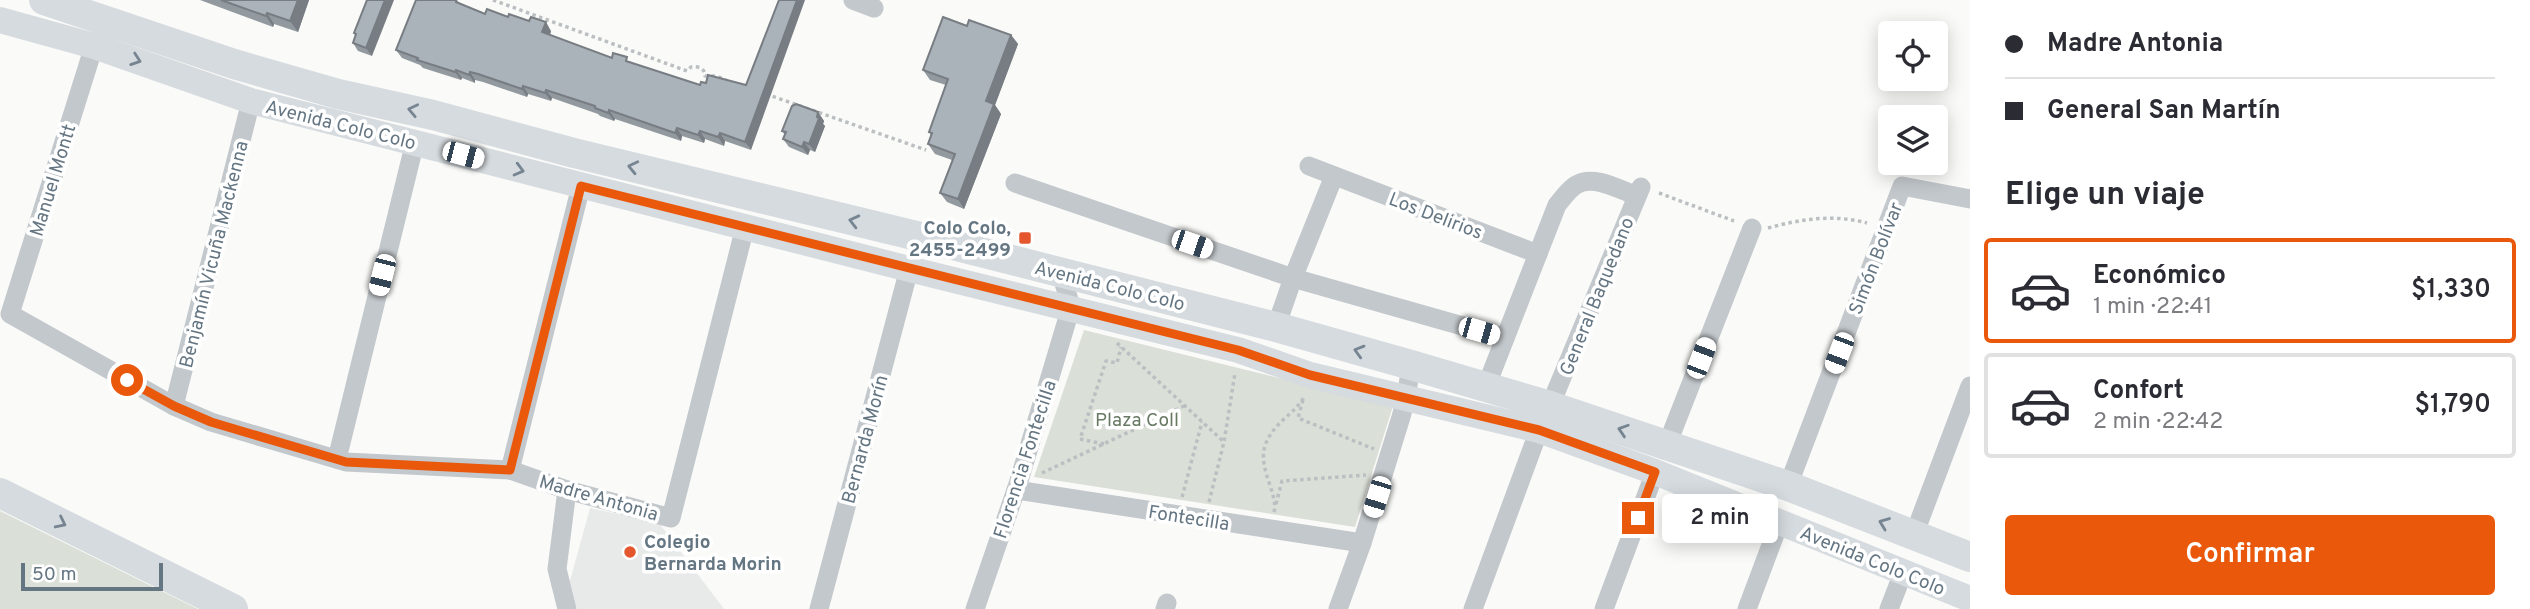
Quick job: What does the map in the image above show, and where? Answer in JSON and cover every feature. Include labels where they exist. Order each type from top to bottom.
[{"type":"main road","points":[[44,0],[234,64]]},
{"type":"main road","points":[[66,0],[234,64]]},
{"type":"main road","name":"Avenida Colo Colo","points":[[234,64],[338,94],[433,115],[574,153],[1276,327],[1411,365],[1486,387],[1545,418],[1667,445],[1788,486],[1970,557]]},
{"type":"main road","points":[[0,493],[233,609]]},
{"type":"street","points":[[853,0],[874,8]]},
{"type":"street","name":"Avenida Colo Colo","points":[[0,20],[94,46],[251,101],[1238,350],[1306,387],[1545,418],[1655,472],[1970,599]]},
{"type":"street","name":"Manuel Montt","points":[[10,314],[94,46]]},
{"type":"street","name":"Benjamín Vicuña Mackenna","points":[[174,406],[251,101]]},
{"type":"street","points":[[337,459],[415,142]]},
{"type":"street","name":"Los Delirios","points":[[1309,166],[1538,254]]},
{"type":"street","points":[[1276,327],[1335,176]]},
{"type":"street","name":"General Baquedano","points":[[1474,609],[1545,418],[1639,191],[1601,182],[1577,184],[1556,205],[1538,254]]},
{"type":"street","points":[[1015,183],[1293,278],[1505,338]]},
{"type":"street","points":[[510,470],[581,186]]},
{"type":"street","name":"Simón Bolívar","points":[[1788,486],[1902,186],[1970,199]]},
{"type":"street","name":"Madre Antonia","points":[[10,314],[174,406],[211,422],[362,464],[510,470],[567,490],[671,517],[745,227]]},
{"type":"street","points":[[1667,445],[1752,228]]},
{"type":"street","points":[[1486,387],[1538,254]]},
{"type":"street","name":"Bernarda Morín","points":[[819,609],[909,269]]},
{"type":"street","points":[[1061,273],[1080,310]]},
{"type":"street","name":"Florencia Fontecilla","points":[[975,609],[1080,310]]},
{"type":"street","points":[[1338,609],[1362,543],[1406,400],[1411,365]]},
{"type":"street","points":[[1914,535],[1970,386]]},
{"type":"street","points":[[1604,609],[1655,472]]},
{"type":"street","name":"Fontecilla","points":[[1017,487],[1362,543]]},
{"type":"street","points":[[567,490],[557,569],[567,609]]},
{"type":"street","points":[[1747,609],[1780,521]]},
{"type":"street","points":[[1889,609],[1903,573]]},
{"type":"path","points":[[493,0],[687,71]]},
{"type":"path","points":[[686,78],[691,67],[699,67],[703,69],[704,82]]},
{"type":"path","points":[[705,76],[716,76],[729,81]]},
{"type":"path","points":[[755,90],[926,150]]},
{"type":"path","points":[[1080,310],[1224,442]]},
{"type":"path","points":[[1104,444],[1080,439],[1106,361],[1117,363],[1121,347]]},
{"type":"path","points":[[1205,519],[1224,442],[1238,350]]},
{"type":"path","points":[[1306,387],[1298,418],[1386,464]]},
{"type":"path","points":[[1276,506],[1265,475],[1265,446],[1277,422],[1306,387]]},
{"type":"path","points":[[1017,487],[1184,405]]},
{"type":"path","points":[[1177,515],[1202,422]]},
{"type":"path","points":[[1269,529],[1282,481],[1386,464]]},
{"type":"shaded area","name":"Colegio Bernarda Morin","points":[[590,508],[659,523],[724,609],[577,609],[570,581]]},
{"type":"green space","name":"Plaza Coll","points":[[1084,330],[1393,406],[1355,527],[1034,477]]},
{"type":"green space","points":[[0,511],[198,609],[0,609]]},
{"type":"building","points":[[221,0],[298,0],[290,21],[267,13],[266,16]]},
{"type":"building","points":[[367,0],[385,0],[366,48],[353,43],[354,33]]},
{"type":"building","points":[[416,0],[456,0],[485,14],[487,9],[529,21],[531,17],[546,22],[542,32],[612,58],[613,53],[627,57],[626,61],[700,85],[701,82],[706,83],[708,75],[746,85],[779,0],[797,0],[745,142],[720,133],[718,137],[700,131],[698,135],[677,128],[675,133],[609,110],[608,113],[546,90],[545,93],[523,86],[522,89],[478,74],[455,72],[417,60],[418,58],[396,50]]},
{"type":"building","points":[[943,17],[967,26],[969,20],[1011,35],[986,101],[994,104],[958,199],[940,193],[955,154],[928,144],[932,133],[929,132],[948,79],[923,70]]},
{"type":"building","points":[[796,104],[818,112],[819,118],[809,144],[804,142],[802,147],[783,139],[786,132],[782,131],[792,106]]},
{"type":"place","name":"Colo Colo, 2455-2499","points":[[1025,238]]},
{"type":"place","name":"Colegio Bernarda Morin","points":[[630,552]]},
{"type":"route","points":[[127,380],[174,406],[211,422],[346,462],[510,470],[581,186],[1238,350],[1310,375],[1406,400],[1539,430],[1655,472],[1638,518]]}]
